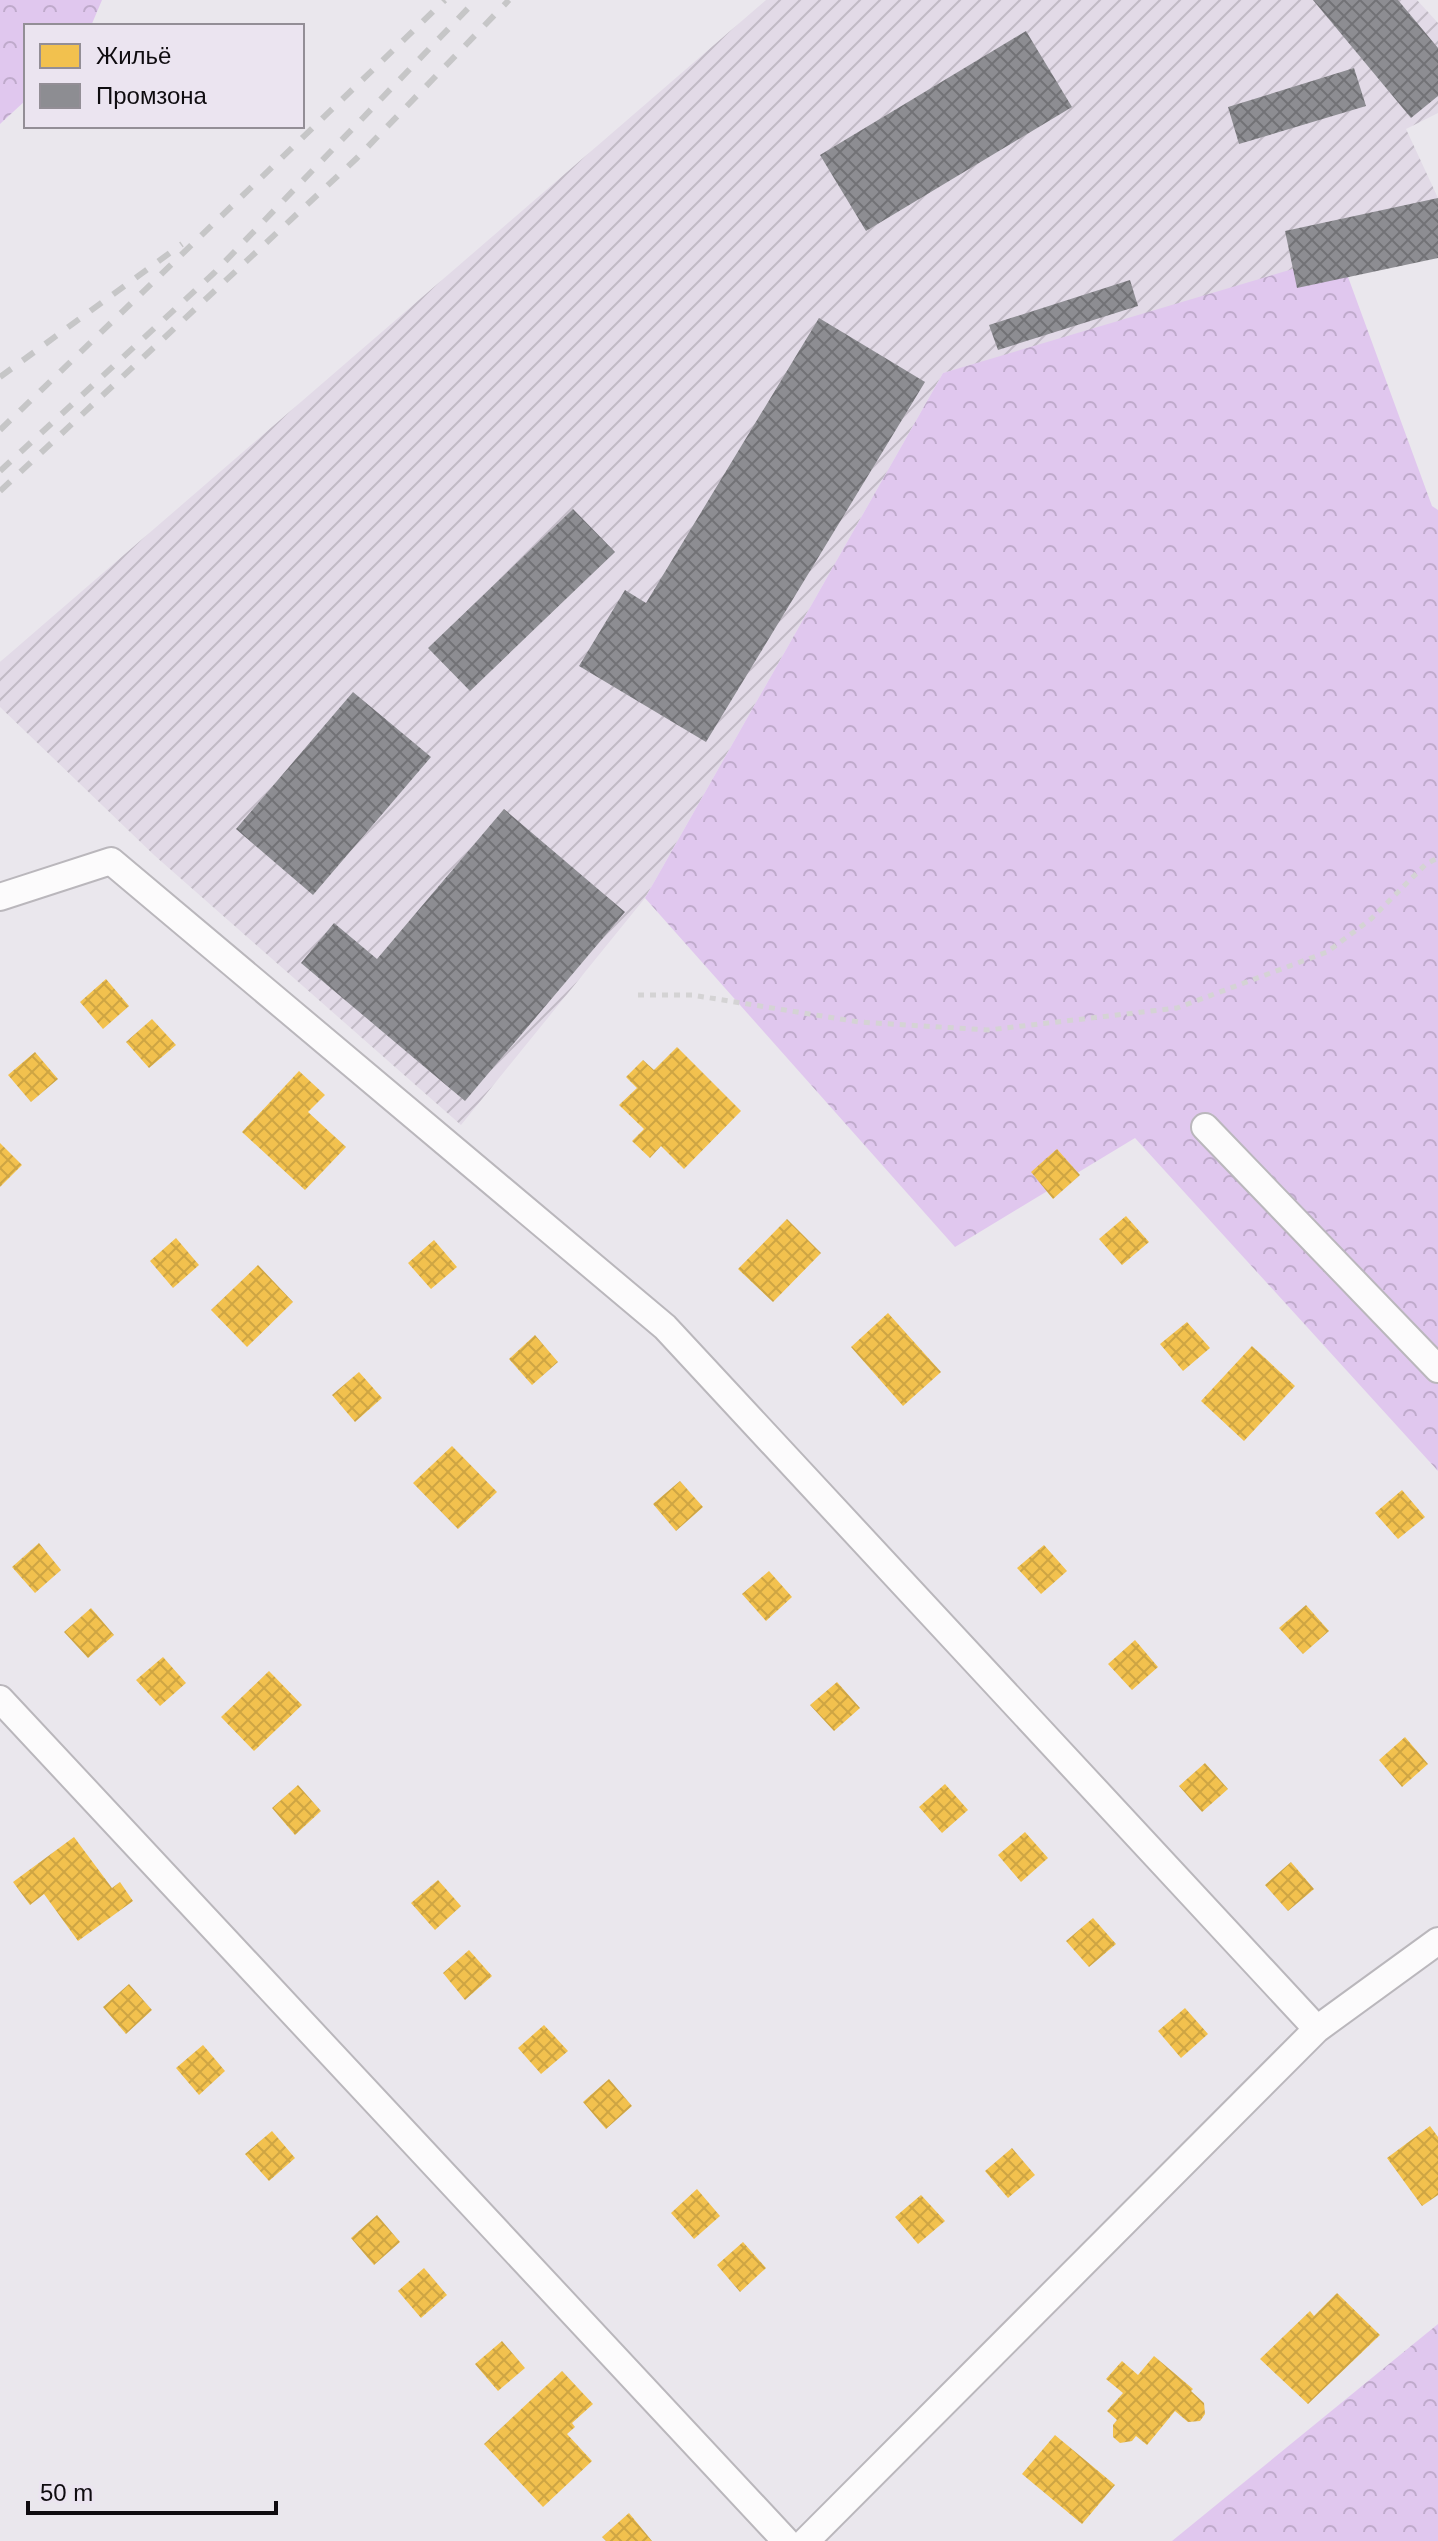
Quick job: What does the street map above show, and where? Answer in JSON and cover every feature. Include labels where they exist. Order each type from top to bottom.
[{"type":"street","points":[[0,897],[111,861],[665,1327],[1317,2029]]},
{"type":"street","points":[[1205,1127],[1438,1369]]},
{"type":"street","points":[[0,1699],[786,2541]]},
{"type":"street","points":[[806,2541],[1317,2029],[1438,1941]]},
{"type":"path","points":[[638,995],[692,995],[859,1022],[988,1030],[1177,1008],[1327,952],[1371,919],[1426,864],[1438,858]]},
{"type":"shaded area","points":[[766,0],[1417,0],[1438,23],[1438,113],[1406,129],[1438,198],[1438,247],[943,373],[645,898],[461,1125],[154,855],[0,707],[0,662]]},
{"type":"green space","points":[[0,0],[102,0],[92,24],[24,24],[24,102],[0,124]]},
{"type":"green space","points":[[1340,255],[1432,506],[1438,510],[1438,1471],[1135,1138],[955,1247],[645,898],[943,373]]},
{"type":"green space","points":[[1438,2324],[1438,2541],[1172,2541]]},
{"type":"building: Жильё","points":[[106,979],[129,1006],[103,1029],[80,1002]]},
{"type":"building: Жильё","points":[[152,1019],[176,1045],[149,1068],[126,1042]]},
{"type":"building: Жильё","points":[[677,1047],[741,1111],[684,1169],[661,1146],[650,1158],[632,1141],[644,1129],[619,1105],[637,1088],[626,1077],[643,1060],[654,1070]]},
{"type":"building: Жильё","points":[[35,1052],[58,1079],[31,1102],[8,1075]]},
{"type":"building: Жильё","points":[[299,1071],[325,1095],[308,1112],[346,1147],[305,1190],[242,1132]]},
{"type":"building: Жильё","points":[[0,1143],[22,1165],[0,1187]]},
{"type":"building: Жильё","points":[[1057,1149],[1080,1175],[1053,1199],[1031,1172]]},
{"type":"building: Жильё","points":[[1126,1216],[1149,1242],[1122,1265],[1099,1239]]},
{"type":"building: Жильё","points":[[787,1219],[821,1253],[773,1302],[738,1269]]},
{"type":"building: Жильё","points":[[176,1238],[199,1265],[173,1288],[150,1261]]},
{"type":"building: Жильё","points":[[434,1240],[457,1267],[431,1289],[408,1263]]},
{"type":"building: Жильё","points":[[258,1265],[293,1302],[247,1347],[211,1310]]},
{"type":"building: Жильё","points":[[888,1313],[941,1372],[903,1406],[851,1347]]},
{"type":"building: Жильё","points":[[1187,1322],[1210,1348],[1183,1371],[1160,1344]]},
{"type":"building: Жильё","points":[[535,1335],[558,1362],[532,1385],[509,1359]]},
{"type":"building: Жильё","points":[[1252,1346],[1295,1386],[1244,1441],[1201,1401]]},
{"type":"building: Жильё","points":[[359,1372],[382,1398],[355,1422],[332,1395]]},
{"type":"building: Жильё","points":[[452,1446],[497,1492],[458,1529],[413,1483]]},
{"type":"building: Жильё","points":[[680,1481],[703,1507],[676,1531],[653,1504]]},
{"type":"building: Жильё","points":[[1402,1490],[1425,1517],[1398,1539],[1375,1513]]},
{"type":"building: Жильё","points":[[39,1543],[61,1570],[35,1593],[12,1567]]},
{"type":"building: Жильё","points":[[1044,1545],[1067,1571],[1041,1594],[1017,1568]]},
{"type":"building: Жильё","points":[[769,1571],[792,1597],[766,1621],[742,1594]]},
{"type":"building: Жильё","points":[[1306,1605],[1329,1631],[1303,1654],[1279,1628]]},
{"type":"building: Жильё","points":[[91,1608],[114,1635],[88,1658],[64,1632]]},
{"type":"building: Жильё","points":[[1135,1640],[1158,1667],[1132,1690],[1108,1664]]},
{"type":"building: Жильё","points":[[163,1657],[186,1683],[160,1706],[136,1680]]},
{"type":"building: Жильё","points":[[269,1671],[302,1705],[254,1751],[221,1717]]},
{"type":"building: Жильё","points":[[837,1682],[860,1708],[834,1731],[810,1705]]},
{"type":"building: Жильё","points":[[1405,1737],[1428,1764],[1402,1787],[1379,1760]]},
{"type":"building: Жильё","points":[[1205,1763],[1228,1789],[1202,1812],[1179,1786]]},
{"type":"building: Жильё","points":[[945,1784],[968,1810],[942,1833],[919,1807]]},
{"type":"building: Жильё","points":[[298,1785],[321,1811],[295,1835],[272,1808]]},
{"type":"building: Жильё","points":[[1025,1832],[1048,1858],[1021,1882],[998,1855]]},
{"type":"building: Жильё","points":[[74,1837],[112,1888],[120,1882],[133,1901],[78,1941],[44,1894],[30,1905],[13,1882]]},
{"type":"building: Жильё","points":[[1291,1862],[1314,1889],[1288,1911],[1265,1885]]},
{"type":"building: Жильё","points":[[438,1880],[461,1906],[435,1930],[411,1903]]},
{"type":"building: Жильё","points":[[1093,1918],[1116,1944],[1089,1967],[1066,1941]]},
{"type":"building: Жильё","points":[[469,1950],[492,1976],[465,2000],[443,1973]]},
{"type":"building: Жильё","points":[[129,1984],[152,2010],[126,2034],[103,2007]]},
{"type":"building: Жильё","points":[[1185,2008],[1208,2034],[1181,2058],[1158,2031]]},
{"type":"building: Жильё","points":[[544,2025],[568,2051],[541,2074],[518,2048]]},
{"type":"building: Жильё","points":[[203,2045],[225,2071],[199,2095],[176,2068]]},
{"type":"building: Жильё","points":[[609,2079],[632,2106],[606,2129],[583,2102]]},
{"type":"building: Жильё","points":[[1430,2126],[1438,2137],[1438,2195],[1422,2206],[1387,2158]]},
{"type":"building: Жильё","points":[[272,2131],[295,2158],[269,2181],[245,2154]]},
{"type":"building: Жильё","points":[[1012,2148],[1035,2175],[1008,2198],[985,2171]]},
{"type":"building: Жильё","points":[[697,2189],[720,2216],[694,2239],[671,2213]]},
{"type":"building: Жильё","points":[[921,2195],[945,2221],[918,2244],[895,2217]]},
{"type":"building: Жильё","points":[[377,2215],[400,2242],[374,2265],[351,2238]]},
{"type":"building: Жильё","points":[[743,2242],[766,2268],[740,2292],[717,2265]]},
{"type":"building: Жильё","points":[[424,2268],[447,2295],[421,2318],[398,2291]]},
{"type":"building: Жильё","points":[[1337,2293],[1380,2335],[1308,2404],[1260,2359],[1310,2311],[1314,2316]]},
{"type":"building: Жильё","points":[[502,2341],[525,2368],[498,2391],[475,2364]]},
{"type":"building: Жильё","points":[[1154,2356],[1193,2389],[1191,2391],[1204,2403],[1205,2414],[1200,2421],[1188,2422],[1175,2411],[1147,2445],[1136,2436],[1132,2441],[1120,2443],[1113,2437],[1113,2425],[1117,2420],[1107,2411],[1123,2393],[1106,2379],[1122,2361],[1138,2375]]},
{"type":"building: Жильё","points":[[562,2371],[593,2404],[572,2423],[575,2427],[567,2434],[592,2461],[543,2507],[484,2444]]},
{"type":"building: Жильё","points":[[1055,2435],[1115,2485],[1082,2524],[1022,2474]]},
{"type":"building: Жильё","points":[[629,2513],[652,2541],[606,2541],[602,2537]]},
{"type":"building: Промзона","points":[[1313,0],[1398,0],[1438,48],[1438,96],[1411,118]]},
{"type":"building: Промзона","points":[[1026,31],[1072,107],[866,231],[820,155]]},
{"type":"building: Промзона","points":[[1354,68],[1366,106],[1239,144],[1228,107]]},
{"type":"building: Промзона","points":[[1438,198],[1438,258],[1297,288],[1285,231]]},
{"type":"building: Промзона","points":[[1130,280],[1138,306],[998,350],[989,325]]},
{"type":"building: Промзона","points":[[819,318],[925,382],[706,742],[579,666],[625,590],[646,603]]},
{"type":"building: Промзона","points":[[573,509],[615,552],[470,691],[428,648]]},
{"type":"building: Промзона","points":[[353,692],[431,757],[313,895],[236,829]]},
{"type":"building: Промзона","points":[[504,809],[625,912],[465,1101],[301,963],[334,923],[377,959]]},
{"type":"railway","points":[[0,430],[445,0]]},
{"type":"railway","points":[[0,471],[214,273],[476,0]]},
{"type":"railway","points":[[0,491],[357,158],[509,0]]},
{"type":"railway","points":[[0,377],[182,244]]}]
